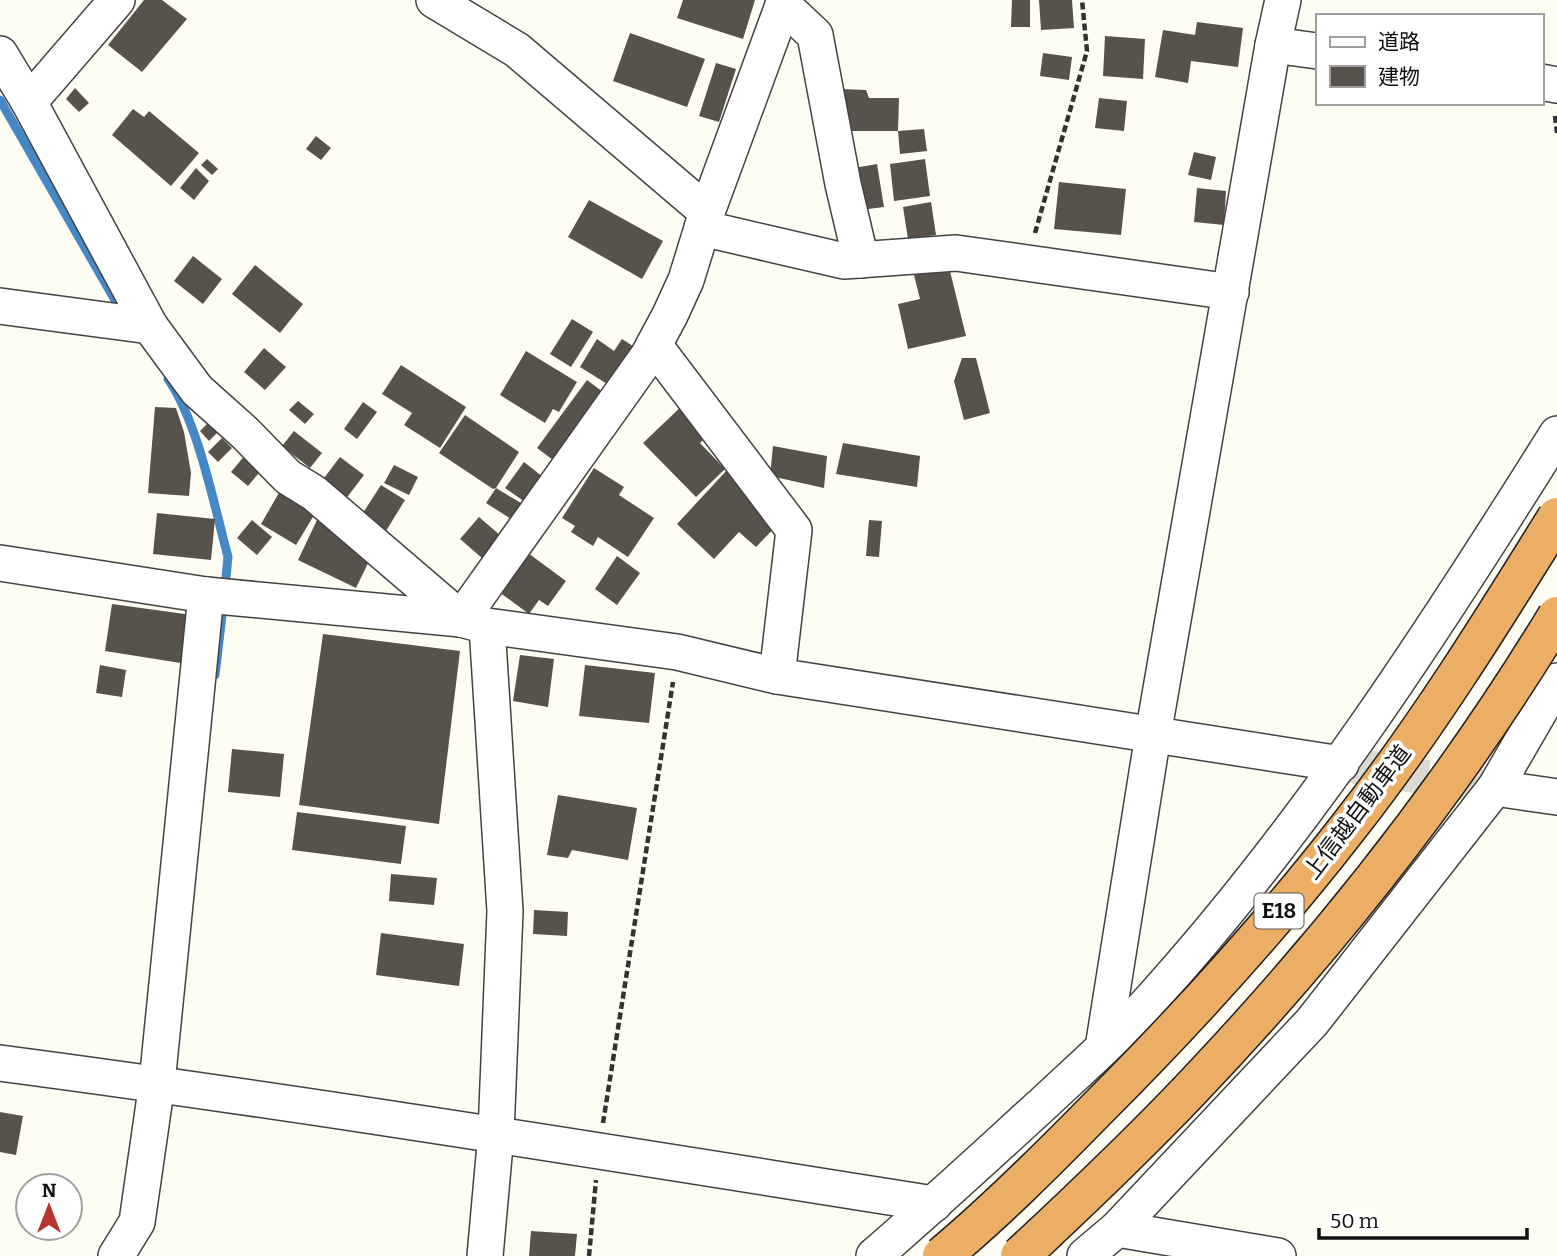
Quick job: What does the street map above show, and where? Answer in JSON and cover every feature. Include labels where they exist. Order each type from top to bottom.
[{"type":"highway","name":"上信越自動車道","points":[[942,1256],[1052,1154],[1158,1048],[1262,932],[1351,824],[1422,727],[1496,617],[1557,517]]},
{"type":"highway","name":"E18","points":[[1020,1256],[1191,1089],[1287,982],[1392,855],[1462,759],[1557,616]]},
{"type":"street","points":[[117,0],[10,81],[150,326],[197,390],[288,477],[314,493],[474,622]]},
{"type":"street","points":[[434,0],[517,50],[704,220],[844,261],[956,253],[1231,292]]},
{"type":"street","points":[[1103,1048],[1153,734],[1283,0]]},
{"type":"street","points":[[485,1256],[496,1134],[505,911],[474,622],[654,345],[685,280],[704,220],[784,2],[815,35],[842,184],[861,260]]},
{"type":"street","points":[[1273,45],[1316,51]]},
{"type":"street","points":[[0,306],[150,326]]},
{"type":"street","points":[[654,345],[794,530],[777,676]]},
{"type":"street","points":[[874,1256],[1103,1048],[1147,1004],[1187,958],[1341,764],[1439,620],[1557,435]]},
{"type":"street","points":[[0,563],[206,595],[474,622],[677,652],[777,676],[1341,764]]},
{"type":"street","points":[[116,1256],[137,1222],[157,1083],[206,595]]},
{"type":"street","points":[[1085,1256],[1117,1229],[1312,1022],[1495,788],[1557,681]]},
{"type":"street","points":[[1495,788],[1557,797]]},
{"type":"street","points":[[0,1063],[157,1083],[496,1134],[934,1204]]},
{"type":"street","points":[[1117,1229],[1278,1256]]},
{"type":"path","points":[[1027,263],[1087,51],[1082,0]]},
{"type":"path","points":[[589,1256],[598,1151],[677,652]]},
{"type":"building","points":[[144,0],[162,0],[187,19],[142,72],[108,45]]},
{"type":"building","points":[[683,0],[755,0],[743,39],[677,18]]},
{"type":"building","points":[[1012,0],[1030,0],[1030,27],[1011,27]]},
{"type":"building","points":[[1039,0],[1072,0],[1074,28],[1041,30]]},
{"type":"building","points":[[1197,22],[1243,28],[1238,67],[1191,61],[1188,83],[1155,77],[1163,30],[1195,35]]},
{"type":"building","points":[[630,33],[705,59],[687,107],[613,81]]},
{"type":"building","points":[[1105,36],[1145,39],[1143,79],[1103,76]]},
{"type":"building","points":[[1043,53],[1072,57],[1069,80],[1040,76]]},
{"type":"building","points":[[716,63],[736,69],[719,122],[699,116]]},
{"type":"building","points":[[75,88],[89,103],[79,112],[66,99]]},
{"type":"building","points":[[842,89],[866,90],[869,98],[899,98],[898,131],[841,131]]},
{"type":"building","points":[[1099,98],[1127,101],[1124,131],[1095,128]]},
{"type":"building","points":[[133,109],[144,117],[149,111],[199,153],[171,186],[112,135]]},
{"type":"building","points":[[924,129],[927,151],[900,154],[898,131]]},
{"type":"building","points":[[316,136],[331,148],[321,160],[306,149]]},
{"type":"building","points":[[1194,152],[1216,157],[1211,180],[1188,175]]},
{"type":"building","points":[[207,159],[218,169],[212,175],[201,165]]},
{"type":"building","points":[[925,159],[930,196],[894,201],[890,164]]},
{"type":"building","points":[[877,164],[884,207],[860,210],[854,168]]},
{"type":"building","points":[[196,168],[209,181],[194,200],[180,188]]},
{"type":"building","points":[[1059,182],[1126,189],[1121,235],[1054,229]]},
{"type":"building","points":[[1197,188],[1226,191],[1224,225],[1194,222]]},
{"type":"building","points":[[589,200],[663,241],[642,279],[568,237]]},
{"type":"building","points":[[931,202],[936,235],[908,239],[903,207]]},
{"type":"building","points":[[193,256],[222,279],[203,304],[174,281]]},
{"type":"building","points":[[255,265],[303,304],[280,333],[232,294]]},
{"type":"building","points":[[949,267],[966,336],[908,349],[898,304],[920,299],[914,275]]},
{"type":"building","points":[[572,319],[593,332],[571,367],[550,354]]},
{"type":"building","points":[[597,339],[614,351],[622,339],[636,348],[612,387],[580,367]]},
{"type":"building","points":[[264,348],[286,367],[265,390],[244,372]]},
{"type":"building","points":[[526,351],[577,382],[559,412],[553,409],[545,423],[500,395]]},
{"type":"building","points":[[962,358],[976,358],[990,413],[964,420],[954,381]]},
{"type":"building","points":[[401,365],[466,407],[440,448],[404,425],[412,413],[382,394]]},
{"type":"building","points":[[587,380],[607,395],[557,463],[537,448]]},
{"type":"building","points":[[298,401],[314,414],[305,424],[289,410]]},
{"type":"building","points":[[363,402],[377,412],[357,439],[344,429]]},
{"type":"building","points":[[686,402],[713,430],[700,443],[725,469],[696,497],[643,443]]},
{"type":"building","points":[[155,407],[176,408],[184,432],[191,473],[189,496],[148,493]]},
{"type":"building","points":[[465,415],[519,452],[496,488],[493,489],[439,453]]},
{"type":"building","points":[[209,422],[218,432],[209,441],[200,431]]},
{"type":"building","points":[[294,431],[322,453],[310,468],[282,446]]},
{"type":"building","points":[[222,438],[232,448],[218,462],[208,452]]},
{"type":"building","points":[[843,443],[920,456],[917,487],[836,474]]},
{"type":"building","points":[[773,446],[827,456],[824,488],[770,476]]},
{"type":"building","points":[[246,454],[263,468],[248,486],[231,472]]},
{"type":"building","points":[[340,457],[364,475],[345,500],[321,482]]},
{"type":"building","points":[[524,462],[543,477],[525,502],[505,488]]},
{"type":"building","points":[[394,465],[418,477],[409,495],[384,483]]},
{"type":"building","points":[[594,468],[624,487],[619,495],[654,518],[628,557],[598,537],[593,546],[571,532],[575,526],[562,518]]},
{"type":"building","points":[[728,469],[782,520],[756,547],[739,532],[714,559],[677,524]]},
{"type":"building","points":[[381,485],[405,500],[386,531],[361,516]]},
{"type":"building","points":[[496,488],[521,503],[511,519],[486,503]]},
{"type":"building","points":[[280,491],[316,512],[296,545],[261,524]]},
{"type":"building","points":[[157,513],[215,519],[211,560],[153,554]]},
{"type":"building","points":[[479,517],[501,536],[482,558],[460,539]]},
{"type":"building","points":[[252,520],[272,537],[257,555],[237,538]]},
{"type":"building","points":[[317,520],[359,541],[371,557],[356,588],[298,560]]},
{"type":"building","points":[[869,520],[882,521],[879,557],[866,556]]},
{"type":"building","points":[[528,553],[566,581],[548,606],[539,600],[529,614],[499,592]]},
{"type":"building","points":[[617,556],[640,573],[617,605],[595,589]]},
{"type":"building","points":[[112,604],[192,615],[187,664],[105,651]]},
{"type":"building","points":[[323,634],[460,651],[439,824],[299,805]]},
{"type":"building","points":[[520,655],[554,659],[548,707],[513,701]]},
{"type":"building","points":[[100,665],[126,670],[122,697],[96,693]]},
{"type":"building","points":[[585,665],[655,673],[649,723],[579,716]]},
{"type":"building","points":[[232,749],[284,754],[280,797],[228,792]]},
{"type":"building","points":[[558,795],[637,808],[628,860],[572,850],[568,858],[547,855]]},
{"type":"building","points":[[297,812],[406,826],[401,864],[292,850]]},
{"type":"building","points":[[391,874],[437,878],[434,905],[389,901]]},
{"type":"building","points":[[534,910],[568,912],[567,936],[533,934]]},
{"type":"building","points":[[381,933],[464,944],[459,986],[376,975]]},
{"type":"building","points":[[0,1112],[23,1116],[16,1155],[0,1152]]},
{"type":"building","points":[[531,1231],[577,1234],[575,1256],[529,1256]]},
{"type":"waterway","points":[[0,100],[119,307]]},
{"type":"waterway","points":[[168,379],[188,418],[204,465],[228,557],[226,577]]},
{"type":"waterway","points":[[215,675],[223,607]]},
{"type":"tunnel","points":[[1341,764],[1495,788]]}]
